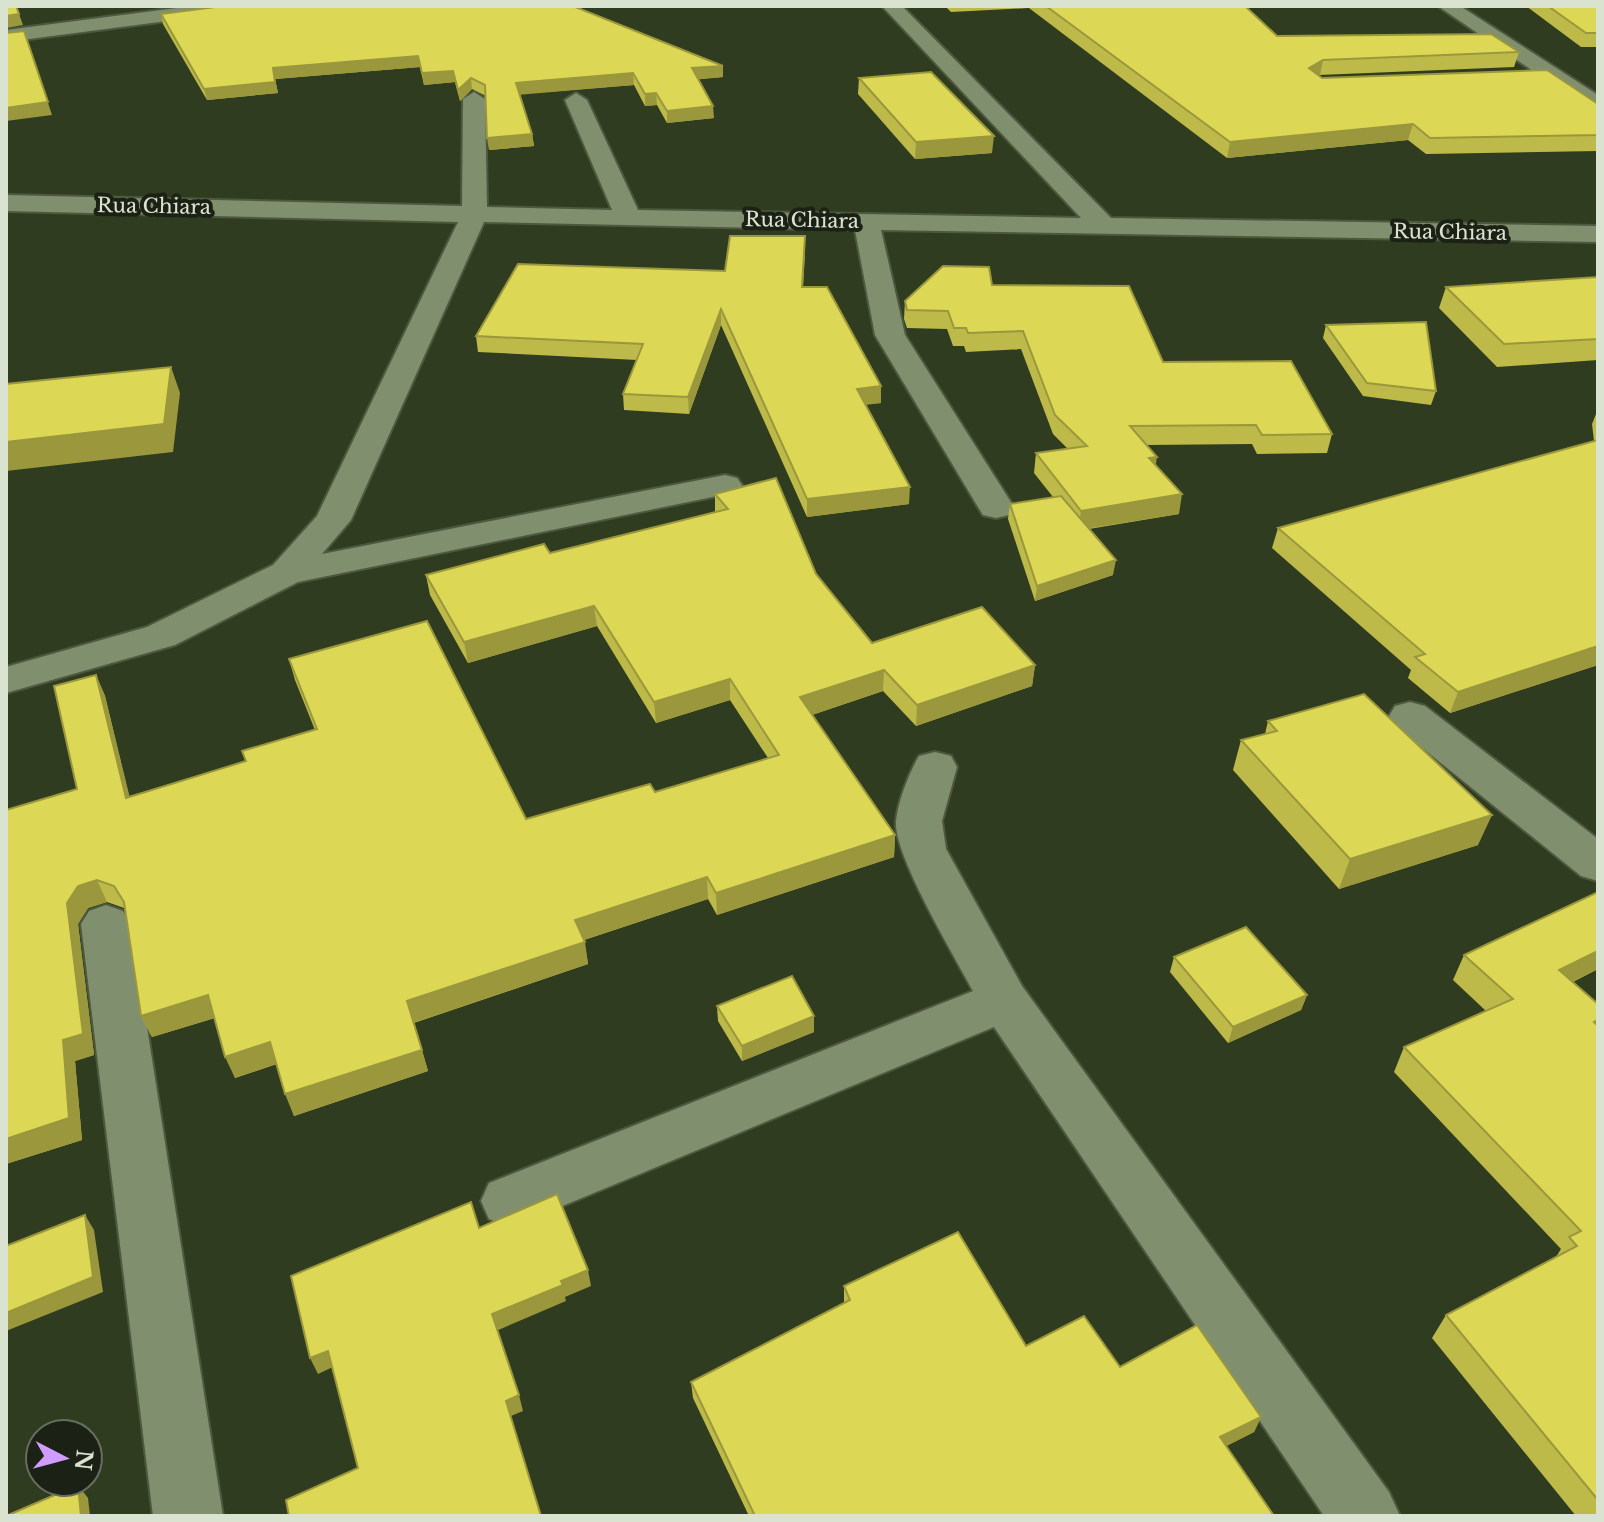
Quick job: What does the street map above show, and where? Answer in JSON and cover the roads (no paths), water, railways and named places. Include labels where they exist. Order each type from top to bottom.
[{"type":"street","points":[[6,36],[236,6]]},
{"type":"street","points":[[891,6],[1105,227]]},
{"type":"street","points":[[1447,6],[1598,105]]},
{"type":"street","points":[[1521,76],[1552,75]]},
{"type":"street","points":[[286,573],[333,520],[475,214],[472,156],[474,99]]},
{"type":"street","points":[[576,100],[629,218]]},
{"type":"street","name":"Rua Chiara","points":[[6,203],[629,218],[1598,234]]},
{"type":"street","points":[[866,221],[890,335],[996,507]]},
{"type":"street","points":[[6,680],[161,636],[286,573],[725,485]]},
{"type":"street","points":[[1410,716],[1598,864]]},
{"type":"street","points":[[935,767],[919,821],[923,849],[1004,1001],[1365,1516]]},
{"type":"street","points":[[106,924],[188,1516]]},
{"type":"street","points":[[510,1201],[1004,1001]]}]
